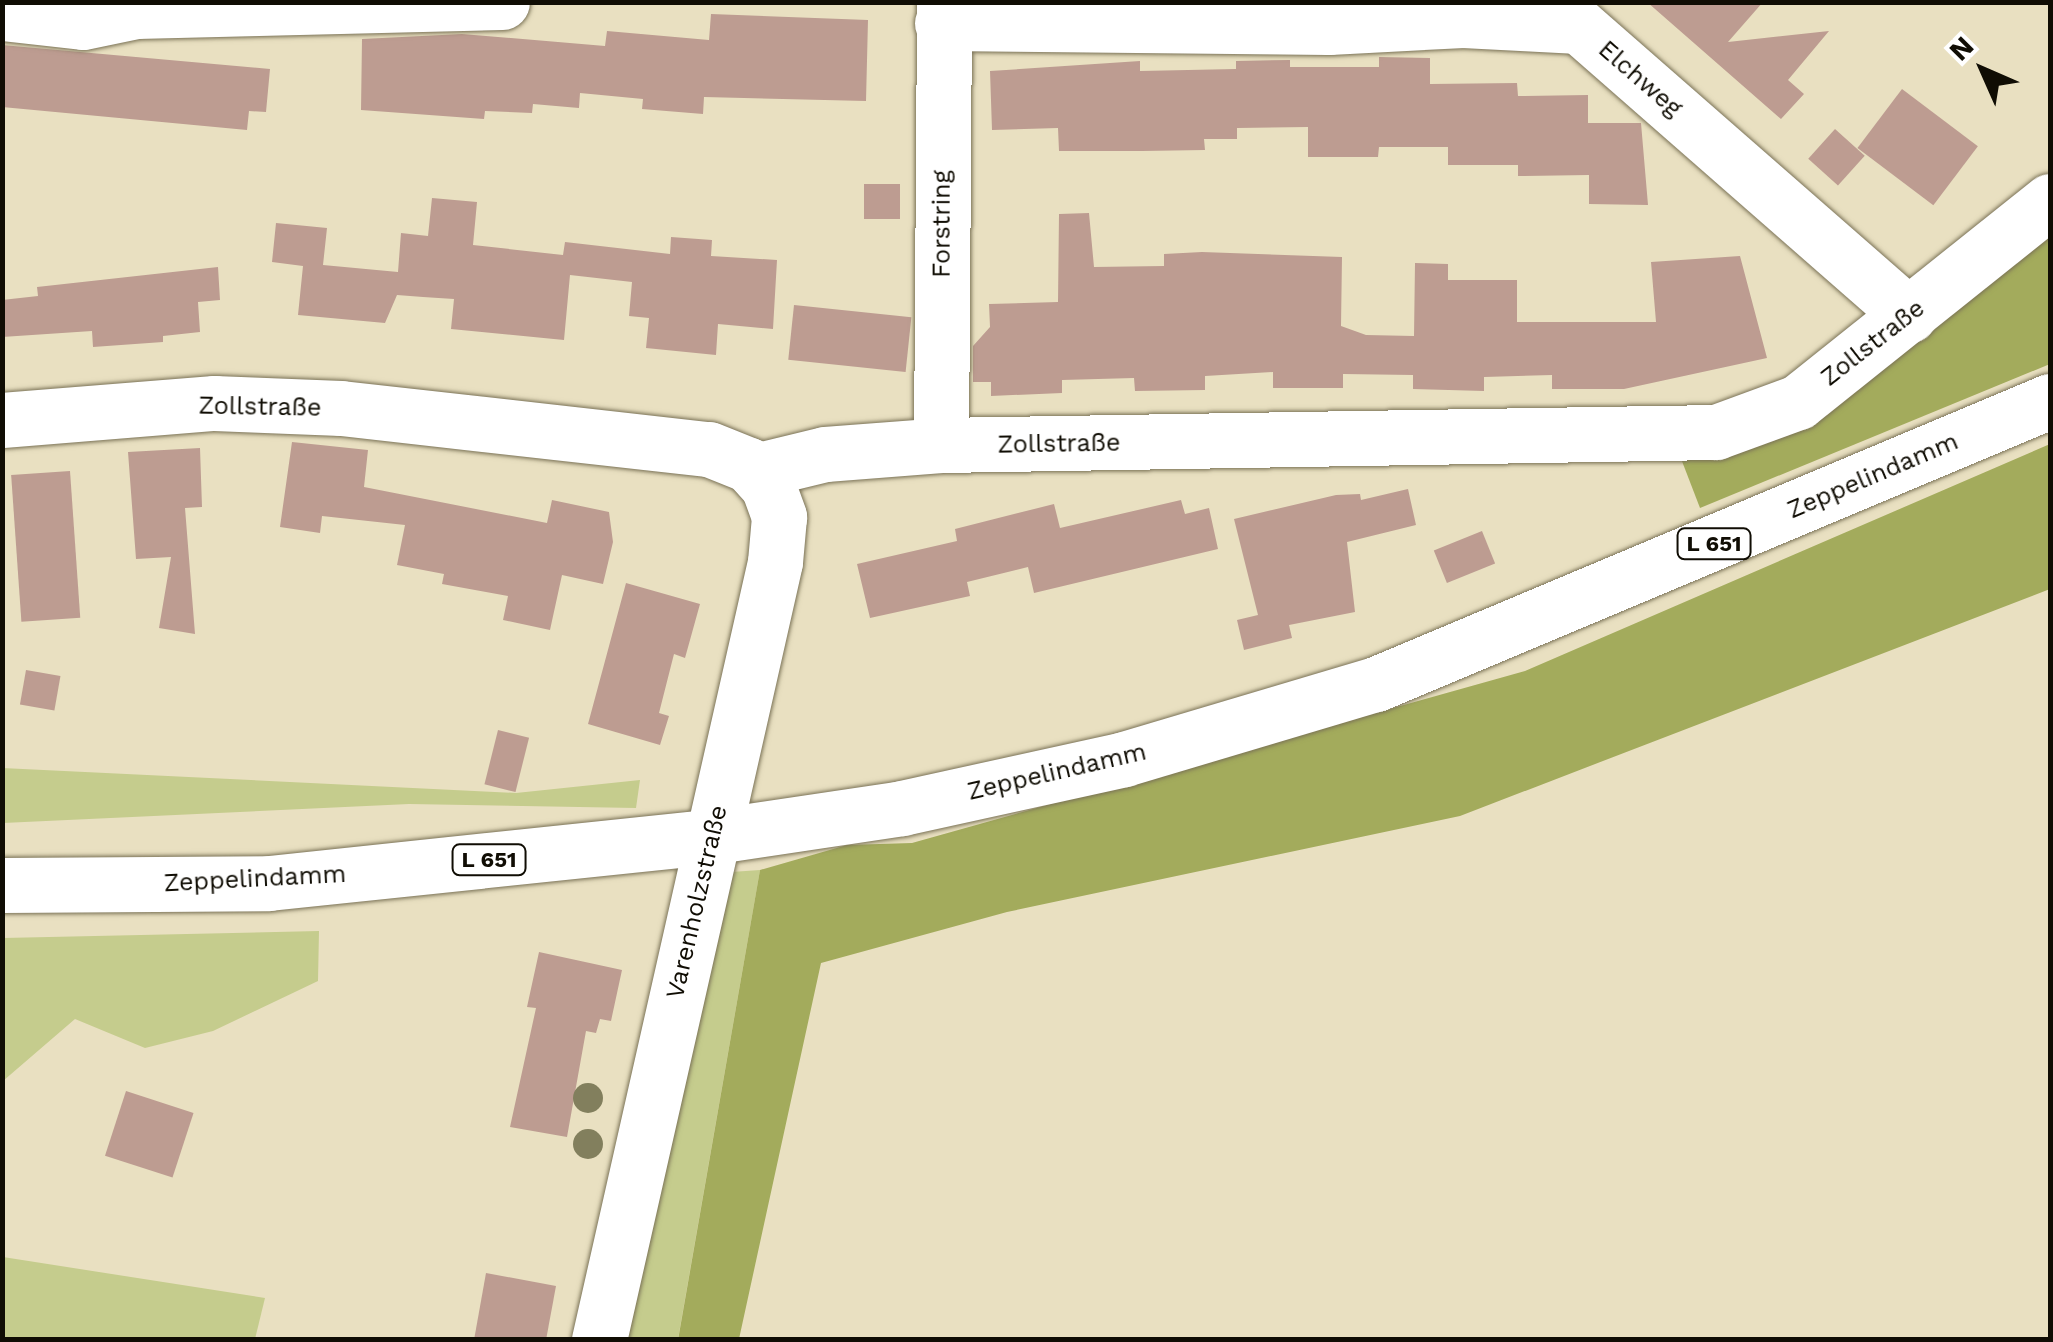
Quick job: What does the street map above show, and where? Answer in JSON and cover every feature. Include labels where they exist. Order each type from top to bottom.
[{"type":"street","points":[[2,13],[82,22],[136,11],[502,2]]},
{"type":"street","name":"Elchweg","points":[[943,12],[1329,27],[1463,20],[1579,26],[1908,315]]},
{"type":"street","name":"Forstring","points":[[941,446],[943,12]]},
{"type":"street","name":"Zollstraße","points":[[2,420],[214,404],[341,408],[709,449],[755,471],[825,454],[941,446],[1716,432],[1798,402],[2050,200]]},
{"type":"street","name":"Zeppelindamm","points":[[2,885],[268,883],[709,837],[902,808],[1124,759],[1376,684],[2050,400]]},
{"type":"street","name":"Varenholzstraße","points":[[599,1340],[709,837],[734,753],[780,534],[774,498],[755,471]]},
{"type":"green space","points":[[2050,218],[2050,364],[1700,508],[1680,456]]},
{"type":"green space","points":[[2050,444],[2050,589],[1460,816],[1007,912],[821,963],[739,1339],[678,1340],[760,870],[847,845],[912,843],[1525,671]]},
{"type":"green space","points":[[2,768],[516,793],[640,780],[636,808],[409,804],[3,823]]},
{"type":"green space","points":[[760,870],[678,1339],[627,1340],[717,873]]},
{"type":"green space","points":[[319,931],[318,981],[213,1031],[145,1048],[75,1019],[3,1081],[3,938]]},
{"type":"green space","points":[[3,1257],[265,1298],[255,1339],[3,1339]]},
{"type":"building","points":[[1647,2],[1763,2],[1728,42],[1829,31],[1788,80],[1804,94],[1781,119]]},
{"type":"building","points":[[711,14],[868,20],[866,101],[704,97],[703,114],[642,109],[643,99],[580,93],[579,108],[533,104],[532,113],[485,111],[484,119],[361,110],[362,39],[462,34],[605,46],[607,31],[709,40]]},
{"type":"building","points":[[2,45],[270,69],[266,112],[249,111],[247,130],[2,107]]},
{"type":"building","points":[[1379,57],[1430,58],[1430,84],[1517,83],[1518,96],[1588,95],[1588,123],[1641,123],[1648,205],[1589,204],[1589,175],[1518,176],[1518,165],[1448,165],[1448,147],[1379,147],[1378,157],[1308,157],[1308,127],[1237,128],[1237,139],[1204,139],[1205,150],[1142,151],[1059,151],[1058,128],[992,130],[990,71],[1140,61],[1140,71],[1236,69],[1236,61],[1290,60],[1290,67],[1379,67]]},
{"type":"building","points":[[1902,89],[1978,146],[1933,205],[1857,148]]},
{"type":"building","points":[[1835,129],[1865,156],[1838,185],[1808,159]]},
{"type":"building","points":[[864,184],[900,184],[900,219],[864,219]]},
{"type":"building","points":[[432,198],[477,202],[473,245],[563,255],[565,242],[670,254],[671,237],[712,240],[711,256],[777,260],[773,329],[718,324],[716,355],[646,348],[649,318],[629,316],[632,282],[570,275],[564,340],[451,329],[454,299],[397,295],[385,323],[298,315],[303,266],[272,262],[276,223],[327,228],[323,265],[398,272],[401,233],[428,236]]},
{"type":"building","points":[[1089,213],[1094,267],[1164,266],[1164,254],[1202,252],[1342,257],[1341,326],[1366,335],[1414,336],[1415,263],[1448,264],[1448,280],[1517,280],[1517,322],[1656,322],[1651,262],[1740,256],[1767,358],[1624,389],[1552,389],[1552,375],[1484,377],[1484,391],[1413,389],[1413,375],[1343,374],[1343,388],[1273,388],[1273,372],[1205,376],[1205,390],[1135,391],[1134,378],[1062,380],[1062,393],[991,396],[991,382],[973,382],[973,346],[990,327],[989,304],[1058,302],[1059,214]]},
{"type":"building","points":[[218,267],[220,300],[198,302],[200,332],[163,336],[163,342],[93,347],[92,331],[2,337],[2,300],[38,296],[37,287]]},
{"type":"building","points":[[794,305],[911,317],[906,372],[788,360]]},
{"type":"building","points":[[292,442],[368,450],[364,487],[547,523],[552,500],[609,512],[613,542],[603,584],[562,575],[550,630],[503,620],[508,596],[442,584],[444,574],[397,565],[405,525],[322,516],[320,533],[280,527]]},
{"type":"building","points":[[200,448],[202,507],[185,508],[195,634],[159,628],[171,557],[136,559],[128,452]]},
{"type":"building","points":[[70,471],[80,618],[21,622],[11,475]]},
{"type":"building","points":[[1408,489],[1416,525],[1347,542],[1355,612],[1289,625],[1292,638],[1244,650],[1237,620],[1258,615],[1234,519],[1336,495],[1360,494],[1361,500]]},
{"type":"building","points":[[1181,500],[1185,514],[1209,508],[1218,549],[1034,593],[1028,567],[967,582],[970,596],[870,618],[857,564],[957,541],[955,529],[1054,504],[1060,528]]},
{"type":"building","points":[[1482,531],[1495,563],[1447,583],[1434,550]]},
{"type":"building","points":[[626,583],[700,604],[685,658],[674,654],[659,713],[669,716],[660,745],[588,724]]},
{"type":"building","points":[[26,670],[60,676],[54,711],[20,704]]},
{"type":"building","points":[[498,730],[529,738],[516,792],[484,784]]},
{"type":"building","points":[[539,952],[622,970],[611,1021],[600,1019],[596,1033],[586,1031],[567,1137],[510,1127],[536,1008],[527,1007]]},
{"type":"building","points":[[126,1091],[194,1113],[173,1178],[105,1156]]},
{"type":"building","points":[[486,1273],[556,1286],[546,1340],[474,1340]]}]
